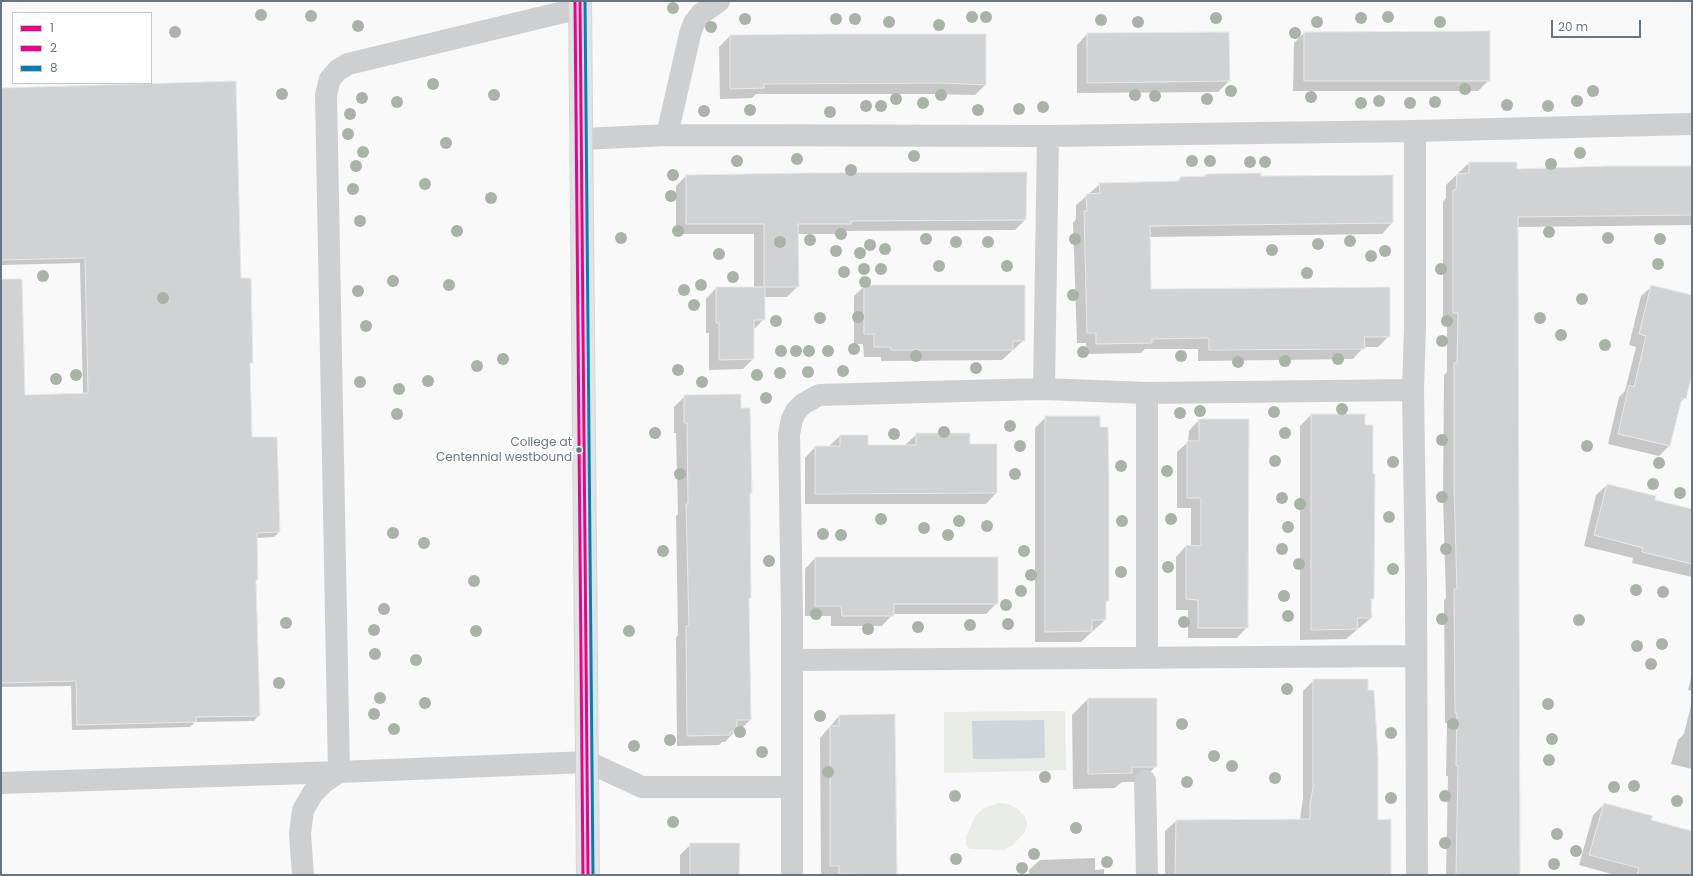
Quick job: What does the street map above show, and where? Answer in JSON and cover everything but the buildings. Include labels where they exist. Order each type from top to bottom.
[{"type":"main road","points":[[580,4],[588,875]]},
{"type":"lane","points":[[667,136],[690,34],[694,23],[701,14],[719,1]]},
{"type":"lane","points":[[339,772],[326,95],[330,79],[338,70],[348,64],[580,4]]},
{"type":"lane","points":[[582,139],[667,136],[1048,136],[1415,131],[1692,124]]},
{"type":"lane","points":[[1415,131],[1415,327],[1413,390],[1416,582],[1415,656],[1417,875]]},
{"type":"lane","points":[[1044,389],[1048,136]]},
{"type":"lane","points":[[792,875],[792,660],[789,434],[792,419],[796,410],[810,398],[819,395],[1044,389],[1146,393],[1413,390]]},
{"type":"lane","points":[[1146,393],[1147,657]]},
{"type":"lane","points":[[792,660],[1415,656]]},
{"type":"lane","points":[[1,783],[588,762],[642,787],[791,787]]},
{"type":"lane","points":[[303,875],[300,834],[303,810],[319,787],[339,772]]},
{"type":"lane","points":[[1145,781],[1147,875]]},
{"type":"shaded area","points":[[1065,711],[1066,770],[944,773],[944,712]]},
{"type":"shaded area","points":[[1044,720],[1045,758],[973,759],[972,721]]},
{"type":"shaded area","points":[[999,803],[1008,804],[1017,808],[1025,817],[1027,824],[1025,832],[1012,846],[1003,850],[969,849],[966,844],[966,837],[976,815],[984,808]]},
{"type":"transit line","name":"2","points":[[575,1],[583,875]]},
{"type":"transit line","name":"1","points":[[580,1],[588,875]]},
{"type":"transit line","name":"8","points":[[585,1],[593,875]]},
{"type":"place","name":"College at Centennial westbound","points":[[579,450]]}]
